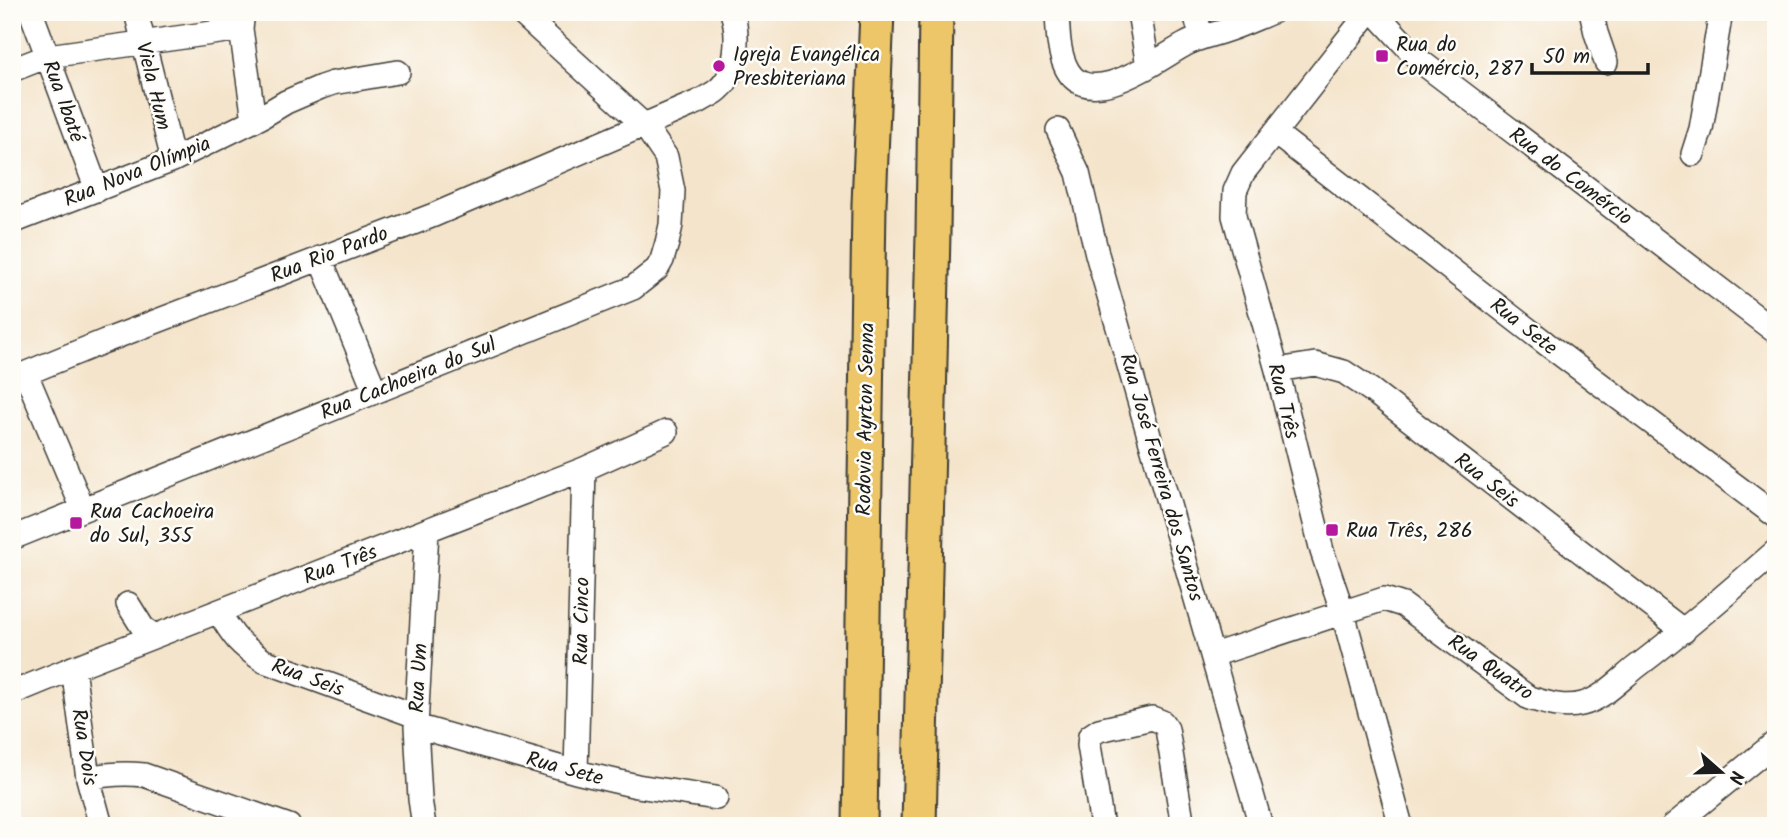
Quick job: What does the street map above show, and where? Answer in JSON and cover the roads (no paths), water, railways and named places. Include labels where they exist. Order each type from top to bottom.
[{"type":"highway","name":"Rodovia Ayrton Senna","points":[[860,826],[869,204],[877,12]]},
{"type":"highway","points":[[919,826],[936,12]]},
{"type":"street","name":"Rua Ibaté","points":[[31,12],[97,190]]},
{"type":"street","name":"Viela Hum","points":[[136,12],[173,160]]},
{"type":"street","name":"Rua Cachoeira do Sul","points":[[12,538],[633,288],[657,269],[669,234],[673,191],[666,157],[645,126],[520,12]]},
{"type":"street","name":"Rua Rio Pardo","points":[[19,377],[434,215],[700,101],[721,88],[728,78],[737,43],[732,12]]},
{"type":"street","points":[[1057,12],[1059,45],[1066,67],[1074,79],[1087,85],[1114,83],[1128,78],[1201,37],[1225,31],[1272,12]]},
{"type":"street","points":[[1139,12],[1149,66]]},
{"type":"street","points":[[1195,12],[1201,37]]},
{"type":"street","name":"Rua Três","points":[[1369,12],[1243,173],[1235,191],[1234,216],[1277,370],[1322,551],[1343,613],[1401,826]]},
{"type":"street","name":"Rua do Comércio","points":[[1375,12],[1420,61],[1776,332]]},
{"type":"street","points":[[1693,154],[1701,129],[1721,12]]},
{"type":"street","points":[[1586,13],[1606,62]]},
{"type":"street","points":[[12,70],[48,56],[144,43],[242,21],[257,119]]},
{"type":"street","name":"Rua Nova Olímpia","points":[[12,222],[173,160],[321,87],[398,72]]},
{"type":"street","name":"Rua José Ferreira dos Santos","points":[[1058,130],[1079,173],[1097,254],[1261,826]]},
{"type":"street","name":"Rua Sete","points":[[1275,133],[1548,345],[1776,516]]},
{"type":"street","points":[[320,258],[375,391]]},
{"type":"street","name":"Rua Seis","points":[[1277,370],[1315,364],[1344,372],[1684,631]]},
{"type":"street","points":[[19,377],[83,509]]},
{"type":"street","name":"Rua Três","points":[[12,693],[584,469],[666,432]]},
{"type":"street","name":"Rua Cinco","points":[[576,772],[584,469]]},
{"type":"street","name":"Rua Um","points":[[424,826],[416,721],[426,530]]},
{"type":"street","name":"Rua Quatro","points":[[1213,655],[1384,599],[1403,605],[1529,698],[1554,706],[1585,704],[1684,631],[1776,551]]},
{"type":"street","points":[[128,604],[143,628],[155,636]]},
{"type":"street","name":"Rua Seis","points":[[219,612],[232,635],[264,661],[416,721]]},
{"type":"street","name":"Rua Dois","points":[[73,668],[88,778],[101,826]]},
{"type":"street","points":[[1102,826],[1089,745],[1090,736],[1099,730],[1152,718],[1162,722],[1167,729],[1183,826]]},
{"type":"street","name":"Rua Sete","points":[[416,721],[576,772],[637,786],[716,798]]},
{"type":"street","points":[[1673,826],[1776,742]]},
{"type":"street","points":[[88,778],[118,773],[144,775],[289,826]]},
{"type":"place","name":"Rua do Comércio, 287","points":[[1382,56]]},
{"type":"place","name":"Igreja Evangélica Presbiteriana","points":[[719,66]]},
{"type":"place","name":"Rua Cachoeira do Sul, 355","points":[[76,523]]},
{"type":"place","name":"Rua Três, 286","points":[[1332,530]]}]
